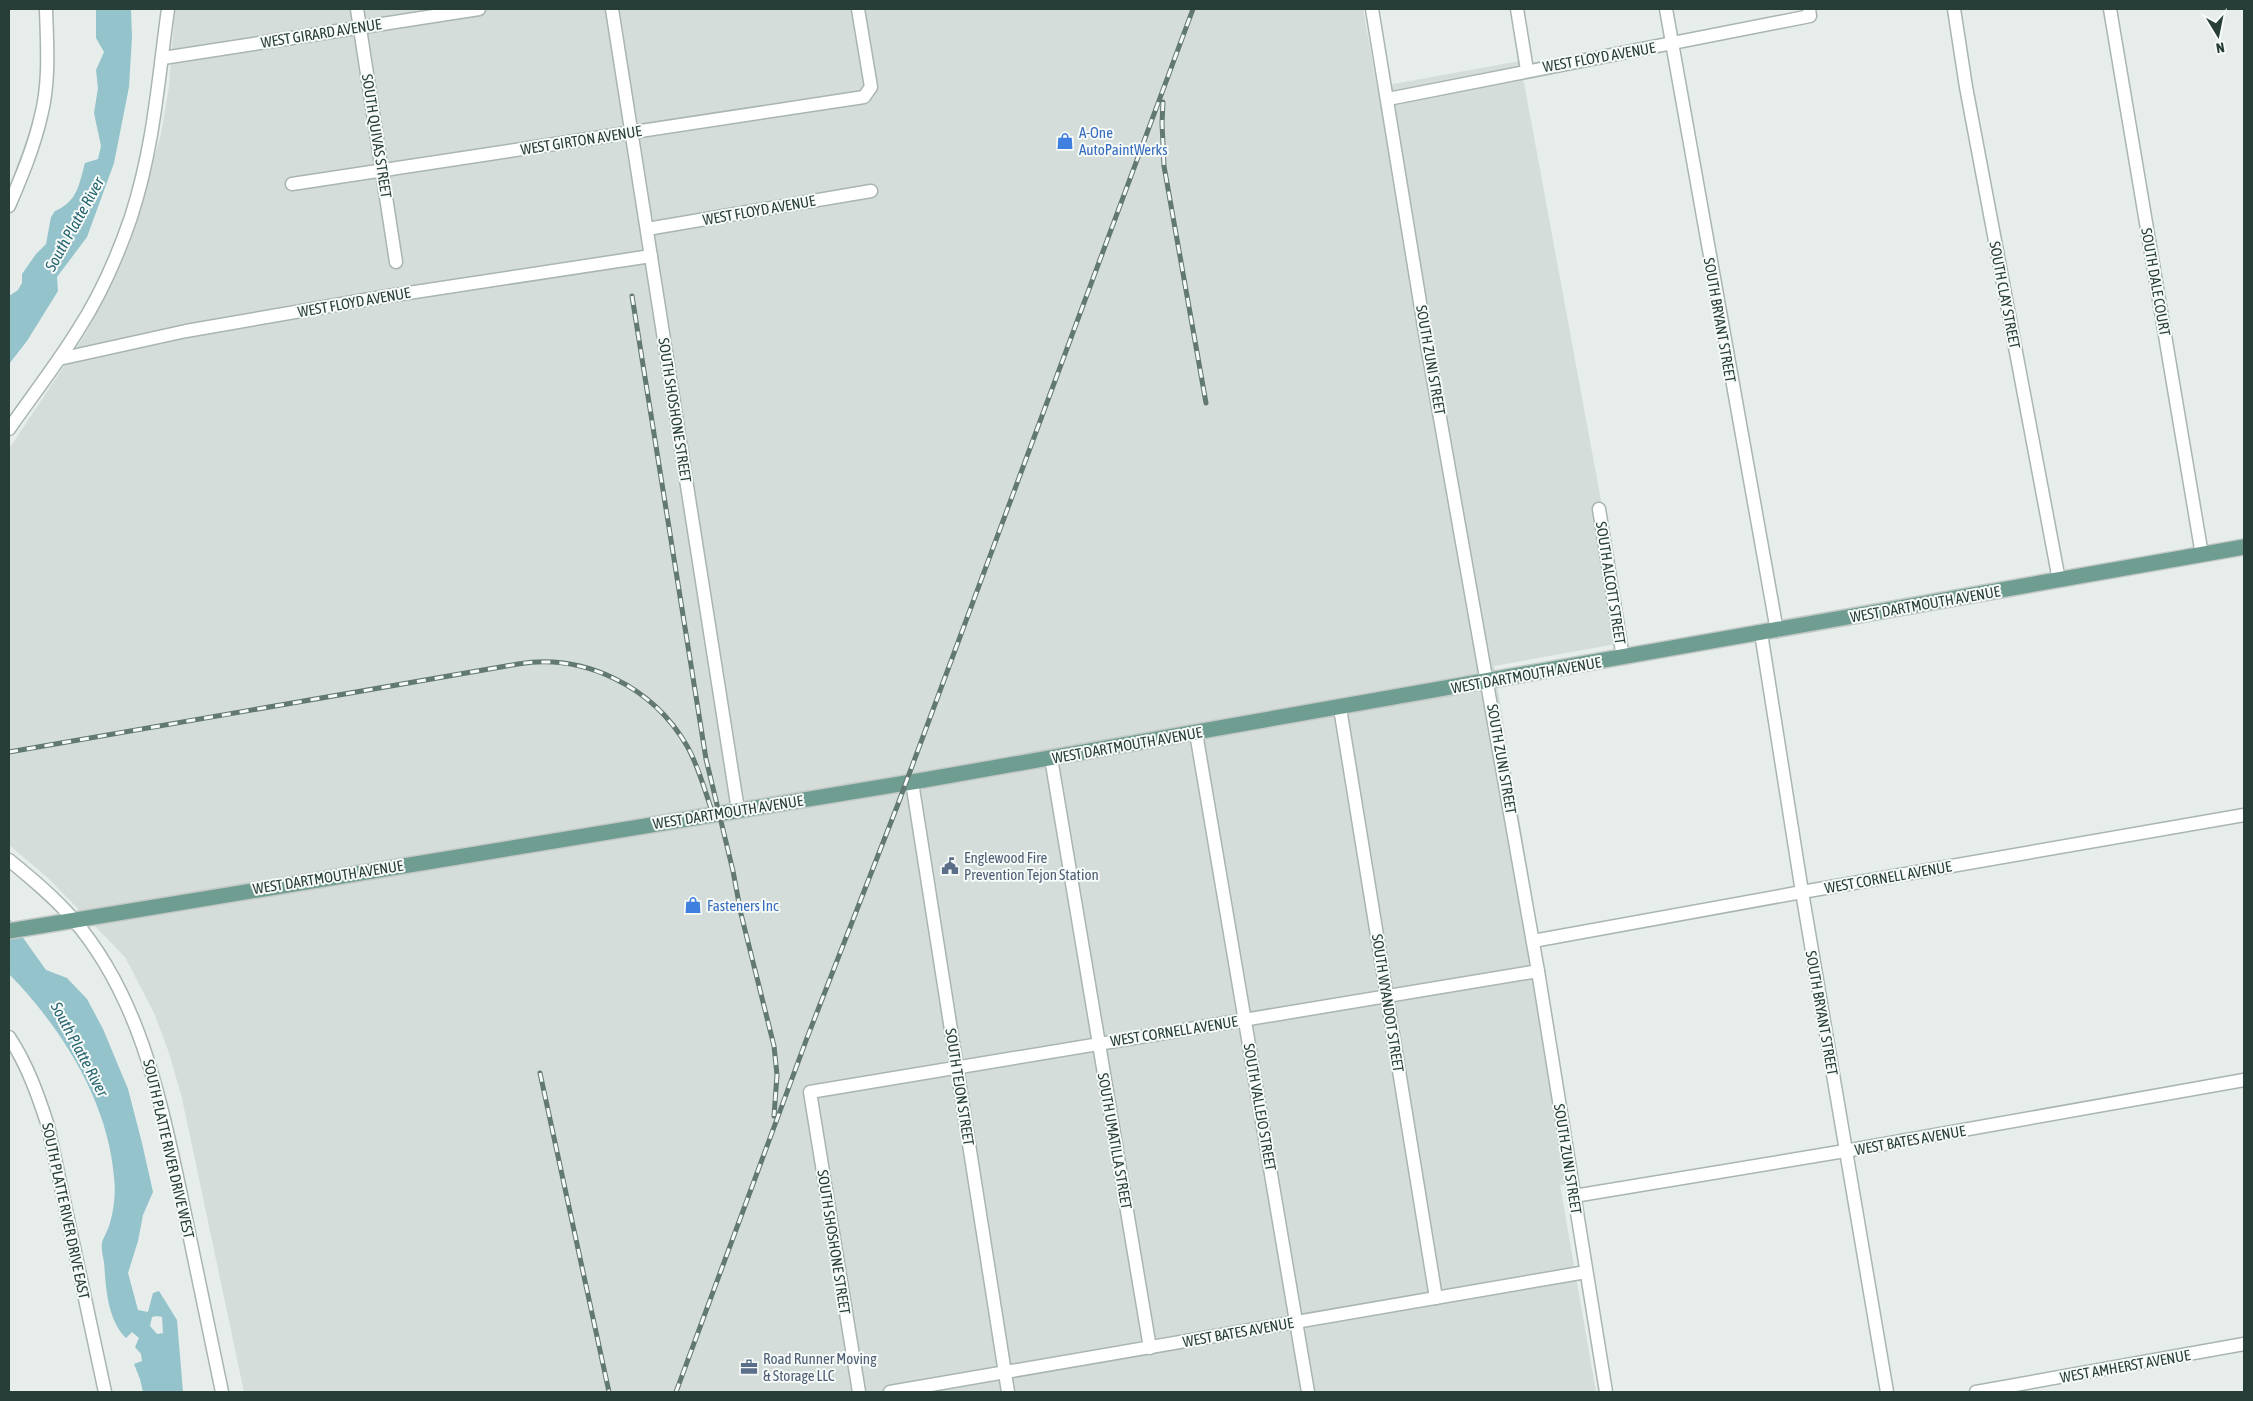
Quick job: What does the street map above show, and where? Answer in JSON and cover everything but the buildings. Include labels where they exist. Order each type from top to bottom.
[{"type":"main road","name":"WEST DARTMOUTH AVENUE","points":[[9,931],[912,782],[1488,682],[2244,547]]},
{"type":"street","points":[[9,206],[42,116],[47,76],[46,9]]},
{"type":"street","points":[[9,429],[79,329],[104,282],[131,218],[152,134],[168,9]]},
{"type":"street","name":"SOUTH QUIVAS STREET","points":[[357,9],[396,262]]},
{"type":"street","name":"WEST GIRARD AVENUE","points":[[163,58],[479,9]]},
{"type":"street","name":"SOUTH SHOSHONE STREET","points":[[612,9],[738,810]]},
{"type":"street","name":"WEST GIRTON AVENUE","points":[[292,184],[864,98],[869,93],[871,87],[858,9]]},
{"type":"street","name":"SOUTH ZUNI STREET","points":[[1372,9],[1428,348],[1533,941],[1606,1392]]},
{"type":"street","points":[[1516,9],[1527,70]]},
{"type":"street","name":"SOUTH BRYANT STREET","points":[[1666,9],[1777,630]]},
{"type":"street","name":"SOUTH CLAY STREET","points":[[1954,9],[1968,97],[2059,580]]},
{"type":"street","name":"SOUTH DALE COURT","points":[[2110,9],[2202,555]]},
{"type":"street","name":"WEST FLOYD AVENUE","points":[[1388,99],[1527,70],[1672,44],[1809,12]]},
{"type":"street","name":"WEST FLOYD AVENUE","points":[[646,229],[871,190]]},
{"type":"street","name":"WEST FLOYD AVENUE","points":[[58,359],[186,331],[342,304],[651,256]]},
{"type":"street","name":"SOUTH ALCOTT STREET","points":[[1599,509],[1623,658]]},
{"type":"street","name":"SOUTH BRYANT STREET","points":[[1761,633],[1802,892],[1887,1392]]},
{"type":"street","name":"SOUTH WYANDOT STREET","points":[[1340,708],[1436,1298]]},
{"type":"street","name":"SOUTH VALLEJO STREET","points":[[1196,733],[1308,1392]]},
{"type":"street","name":"SOUTH UMATILLA STREET","points":[[1051,758],[1150,1348]]},
{"type":"street","name":"SOUTH TEJON STREET","points":[[912,782],[1008,1392]]},
{"type":"street","name":"WEST CORNELL AVENUE","points":[[1533,941],[2244,815]]},
{"type":"street","name":"SOUTH PLATTE RIVER DRIVE WEST","points":[[9,860],[39,885],[73,919],[111,975],[135,1023],[149,1060],[167,1131],[222,1392]]},
{"type":"street","name":"WEST CORNELL AVENUE","points":[[810,1092],[1538,971]]},
{"type":"street","name":"SOUTH PLATTE RIVER DRIVE EAST","points":[[9,1037],[24,1062],[38,1094],[48,1126],[105,1392]]},
{"type":"street","name":"WEST BATES AVENUE","points":[[1574,1196],[1845,1151],[2244,1080]]},
{"type":"street","name":"SOUTH SHOSHONE STREET","points":[[810,1092],[859,1392]]},
{"type":"street","name":"WEST BATES AVENUE","points":[[890,1392],[1586,1272]]},
{"type":"street","name":"WEST AMHERST AVENUE","points":[[1976,1392],[2244,1344]]},
{"type":"shaded area","points":[[175,9],[1363,9],[1377,87],[1520,61],[1627,642],[1494,666],[1579,1181],[1560,1185],[1596,1392],[244,1392],[182,1098],[169,1053],[155,1015],[125,957],[47,877],[9,845],[9,449],[86,333],[129,245],[161,134],[169,87]]},
{"type":"water","name":"South Platte River","points":[[96,9],[131,9],[132,37],[129,87],[114,163],[87,237],[57,277],[58,291],[27,341],[9,364],[9,296],[18,290],[22,283],[22,274],[36,254],[46,244],[51,217],[55,211],[73,198],[85,163],[98,159],[101,146],[94,113],[98,88],[96,70],[104,52],[96,38]]},
{"type":"water","name":"South Platte River","points":[[9,918],[46,970],[67,978],[87,999],[103,1029],[128,1089],[153,1192],[143,1215],[138,1241],[128,1273],[138,1310],[148,1312],[153,1293],[159,1291],[177,1320],[183,1392],[143,1392],[134,1364],[142,1361],[141,1354],[135,1347],[139,1338],[132,1332],[126,1338],[120,1330],[111,1312],[107,1292],[102,1245],[112,1214],[115,1189],[110,1149],[102,1121],[92,1093],[63,1041],[46,1017],[9,974]],"holes":[[[152,1317],[162,1317],[163,1333],[157,1334],[150,1326]]]},
{"type":"railway","points":[[676,1392],[807,1038],[898,804],[1193,9]]},
{"type":"railway","points":[[1163,102],[1164,166],[1206,403]]},
{"type":"railway","points":[[632,296],[706,759],[733,871],[741,914],[774,1046],[777,1075],[774,1116]]},
{"type":"railway","points":[[9,752],[518,664],[543,662],[568,664],[592,670],[615,679],[636,691],[656,707],[673,725],[687,746],[713,814]]},
{"type":"railway","points":[[540,1073],[609,1392]]},
{"type":"place","name":"A-One AutoPaintWerks","points":[[1065,141]]},
{"type":"place","name":"Englewood Fire Prevention Tejon Station","points":[[950,866]]},
{"type":"place","name":"Fasteners Inc","points":[[693,905]]},
{"type":"place","name":"Road Runner Moving & Storage LLC","points":[[749,1367]]}]
